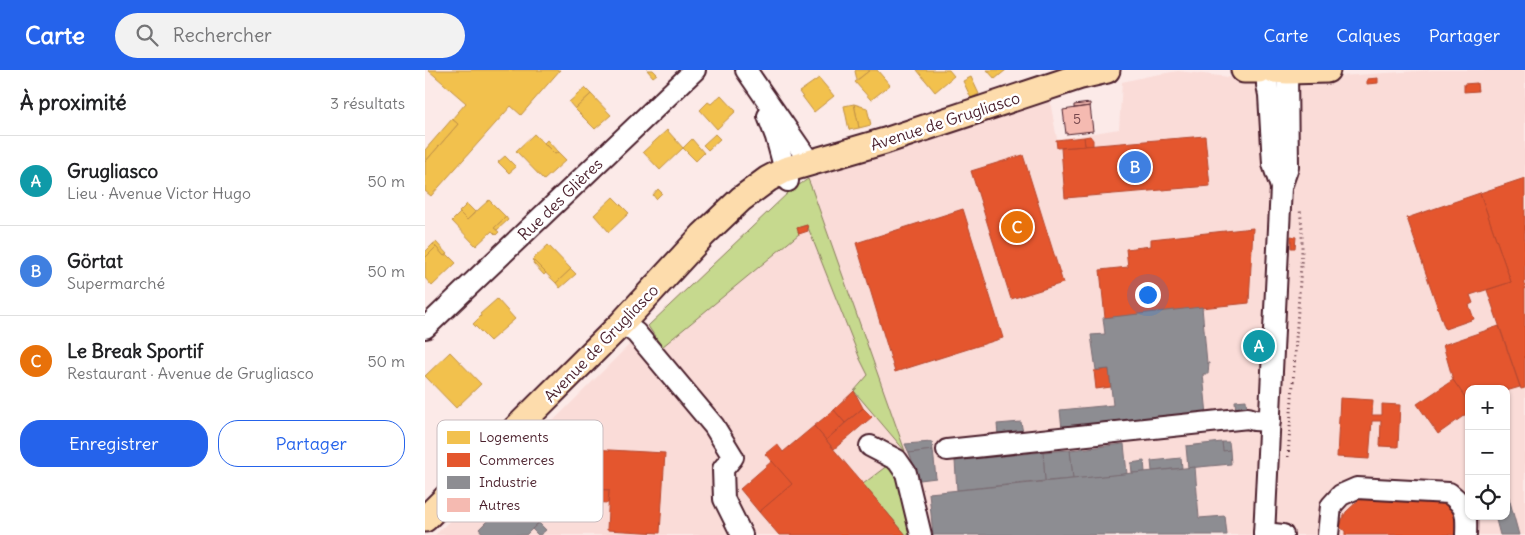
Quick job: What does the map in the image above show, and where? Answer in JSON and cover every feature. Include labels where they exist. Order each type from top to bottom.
[{"type":"main road","name":"Avenue de Grugliasco","points":[[525,420],[622,323],[703,235],[741,199],[768,180],[786,176],[811,164],[1039,89],[1107,70]]},
{"type":"main road","points":[[1244,70],[1259,70]]},
{"type":"main road","points":[[1279,70],[1327,70]]},
{"type":"main road","name":"Avenue de Grugliasco","points":[[425,519],[437,507]]},
{"type":"street","name":"Rue des Glières","points":[[425,328],[695,70]]},
{"type":"street","points":[[1270,534],[1270,421],[1281,187],[1287,167],[1279,70]]},
{"type":"street","points":[[751,78],[811,164]]},
{"type":"street","points":[[751,78],[776,137],[786,176]]},
{"type":"street","points":[[622,323],[636,333],[714,426],[733,457],[723,469],[724,499],[742,535]]},
{"type":"street","points":[[947,450],[1248,418],[1270,421]]},
{"type":"street","points":[[870,446],[897,460],[906,473],[921,535]]},
{"type":"street","points":[[1327,535],[1331,506],[1341,495],[1357,488],[1449,493],[1461,502],[1467,514],[1466,535]]},
{"type":"shaded area","points":[[1434,70],[1525,70],[1525,535],[435,535],[448,522],[603,522],[603,420],[554,420],[676,298],[790,191],[808,179],[1050,101],[1057,139],[1119,129],[1122,82],[1178,71],[1262,81]]},
{"type":"green space","points":[[808,179],[905,451],[854,391],[868,375],[807,225],[797,228],[799,234],[662,347],[648,326],[790,191]]},
{"type":"green space","points":[[888,465],[895,467],[914,535],[906,535],[863,484]]},
{"type":"building: Logements","points":[[428,70],[560,70],[521,115],[511,106],[431,196],[425,191],[425,162],[458,124],[452,119],[466,103]]},
{"type":"building: Logements","points":[[647,70],[653,70],[657,74],[653,77]]},
{"type":"building: Logements","points":[[856,70],[870,70],[857,80]]},
{"type":"building: Logements","points":[[870,70],[877,70],[890,85],[871,100],[855,82]]},
{"type":"building: Logements","points":[[917,70],[949,70],[954,76],[935,92]]},
{"type":"building: Logements","points":[[987,70],[1006,70],[995,79]]},
{"type":"building: Logements","points":[[971,77],[979,94],[971,98],[963,81]]},
{"type":"building: Logements","points":[[819,78],[834,96],[814,112],[799,92]]},
{"type":"building: Logements","points":[[585,88],[591,94],[575,109],[569,102]]},
{"type":"building: Logements","points":[[591,94],[611,115],[595,129],[575,109]]},
{"type":"building: Logements","points":[[721,95],[736,111],[717,129],[700,110],[708,102],[711,104]]},
{"type":"building: Logements","points":[[854,104],[867,108],[871,125],[859,128]]},
{"type":"building: Logements","points":[[854,104],[859,128],[849,130],[844,106]]},
{"type":"building: Logements","points":[[452,119],[458,124],[425,162],[425,150]]},
{"type":"building: Logements","points":[[667,130],[683,148],[660,170],[643,152]]},
{"type":"building: Logements","points":[[534,134],[555,154],[558,152],[566,160],[544,180],[516,151]]},
{"type":"building: Logements","points":[[715,134],[720,139],[708,150],[703,145]]},
{"type":"building: Logements","points":[[692,139],[704,153],[696,161],[683,148]]},
{"type":"building: Logements","points":[[547,140],[558,152],[555,154],[544,143]]},
{"type":"building: Logements","points":[[505,156],[516,167],[509,173],[498,162]]},
{"type":"building: Logements","points":[[658,189],[662,193],[656,199],[653,195]]},
{"type":"building: Logements","points":[[613,197],[629,213],[609,232],[594,215]]},
{"type":"building: Logements","points":[[489,200],[506,217],[494,228],[499,232],[496,235],[492,231],[476,246],[452,221],[460,213],[467,220]]},
{"type":"building: Logements","points":[[467,204],[475,212],[467,220],[459,212]]},
{"type":"building: Logements","points":[[506,217],[508,220],[497,230],[494,228]]},
{"type":"building: Logements","points":[[436,242],[447,254],[444,256],[433,244]]},
{"type":"building: Logements","points":[[433,244],[436,247],[425,258],[425,252]]},
{"type":"building: Logements","points":[[548,245],[571,269],[556,283],[532,260]]},
{"type":"building: Logements","points":[[436,247],[444,256],[447,254],[456,263],[432,286],[425,278],[425,258]]},
{"type":"building: Logements","points":[[534,261],[546,273],[544,275],[533,263]]},
{"type":"building: Logements","points":[[571,269],[576,274],[560,288],[556,283]]},
{"type":"building: Logements","points":[[497,299],[515,319],[490,341],[473,324],[481,316],[480,314]]},
{"type":"building: Logements","points":[[450,352],[481,384],[456,408],[425,376]]},
{"type":"building: Commerces","points":[[1378,78],[1378,83],[1367,84],[1367,79]]},
{"type":"building: Commerces","points":[[1477,83],[1478,91],[1464,92],[1464,84]]},
{"type":"building: Commerces","points":[[1090,136],[1093,140],[1093,146],[1085,146],[1084,137]]},
{"type":"building: Commerces","points":[[1205,136],[1210,186],[1065,198],[1061,148]]},
{"type":"building: Commerces","points":[[1084,137],[1085,146],[1057,148],[1056,140]]},
{"type":"building: Commerces","points":[[1023,155],[1063,283],[1011,299],[971,171]]},
{"type":"building: Commerces","points":[[1525,178],[1525,388],[1521,389],[1487,290],[1511,282],[1480,193]]},
{"type":"building: Commerces","points":[[1480,193],[1511,282],[1470,295],[1473,303],[1469,305],[1474,319],[1445,329],[1407,218]]},
{"type":"building: Commerces","points":[[963,209],[1003,338],[895,372],[856,243]]},
{"type":"building: Commerces","points":[[807,225],[808,231],[799,234],[797,228]]},
{"type":"building: Commerces","points":[[1253,228],[1249,303],[1105,318],[1100,270],[1128,267],[1126,249],[1151,246],[1151,239]]},
{"type":"building: Commerces","points":[[1291,236],[1296,237],[1295,248],[1291,248]]},
{"type":"building: Commerces","points":[[1499,326],[1520,387],[1510,390],[1510,385],[1465,385],[1465,397],[1453,380],[1443,345]]},
{"type":"building: Commerces","points":[[1256,340],[1262,341],[1261,353],[1255,352]]},
{"type":"building: Commerces","points":[[1109,369],[1111,387],[1096,389],[1094,371]]},
{"type":"building: Commerces","points":[[1453,380],[1465,397],[1465,415],[1438,434],[1417,404]]},
{"type":"building: Commerces","points":[[854,391],[863,408],[845,423],[834,410]]},
{"type":"building: Commerces","points":[[1340,398],[1373,400],[1372,415],[1382,415],[1382,404],[1400,405],[1398,447],[1380,446],[1381,421],[1372,421],[1369,459],[1337,457]]},
{"type":"building: Commerces","points":[[863,408],[872,417],[834,449],[826,440]]},
{"type":"building: Commerces","points":[[834,410],[845,423],[826,440],[814,426]]},
{"type":"building: Commerces","points":[[814,426],[906,535],[779,535],[759,512],[792,484],[765,454],[777,444],[783,452]]},
{"type":"building: Commerces","points":[[603,450],[665,453],[660,533],[607,530],[609,490],[603,490]]},
{"type":"building: Commerces","points":[[772,461],[792,484],[759,512],[740,489]]},
{"type":"building: Commerces","points":[[603,490],[609,490],[608,503],[603,503]]},
{"type":"building: Commerces","points":[[1363,496],[1444,500],[1461,519],[1460,535],[1345,535],[1345,531],[1340,527],[1342,520],[1346,512]]},
{"type":"building: Industrie","points":[[1202,307],[1207,363],[1209,363],[1208,374],[1203,374],[1207,415],[1062,429],[1060,410],[1113,405],[1109,369],[1096,370],[1091,335],[1105,334],[1103,318]]},
{"type":"building: Industrie","points":[[1246,400],[1247,411],[1236,412],[1235,401]]},
{"type":"building: Industrie","points":[[1021,422],[1023,433],[998,435],[997,424]]},
{"type":"building: Industrie","points":[[932,442],[933,450],[909,453],[905,444]]},
{"type":"building: Industrie","points":[[1222,442],[1229,442],[1230,450],[1223,451]]},
{"type":"building: Industrie","points":[[1222,442],[1223,451],[1230,450],[1231,464],[1188,468],[1186,446]]},
{"type":"building: Industrie","points":[[1124,444],[1127,474],[1073,479],[1070,450]]},
{"type":"building: Industrie","points":[[933,450],[936,478],[920,480],[909,453]]},
{"type":"building: Industrie","points":[[1070,450],[1073,479],[1045,481],[1043,452]]},
{"type":"building: Industrie","points":[[1043,452],[1045,481],[957,490],[955,461]]},
{"type":"building: Industrie","points":[[1181,458],[1182,468],[1152,471],[1151,461]]},
{"type":"building: Industrie","points":[[1144,461],[1145,472],[1132,473],[1131,463]]},
{"type":"building: Industrie","points":[[1195,467],[1199,518],[1225,516],[1227,535],[933,535],[929,493]]},
{"type":"building: Industrie","points":[[1510,502],[1519,535],[1500,535],[1496,520],[1510,520]]},
{"type":"building: Industrie","points":[[486,522],[539,522],[526,535],[484,535],[479,529]]},
{"type":"building: Industrie","points":[[539,523],[546,530],[538,535],[532,529]]},
{"type":"building: Autres","points":[[1090,103],[1090,106],[1074,108],[1074,105]]},
{"type":"building: Autres","points":[[1090,106],[1093,131],[1066,134],[1063,110]]},
{"type":"place","name":"Görtat","points":[[1135,167]]},
{"type":"place","name":"Le Break Sportif","points":[[1017,227]]},
{"type":"place","name":"Grugliasco","points":[[1259,346]]}]
